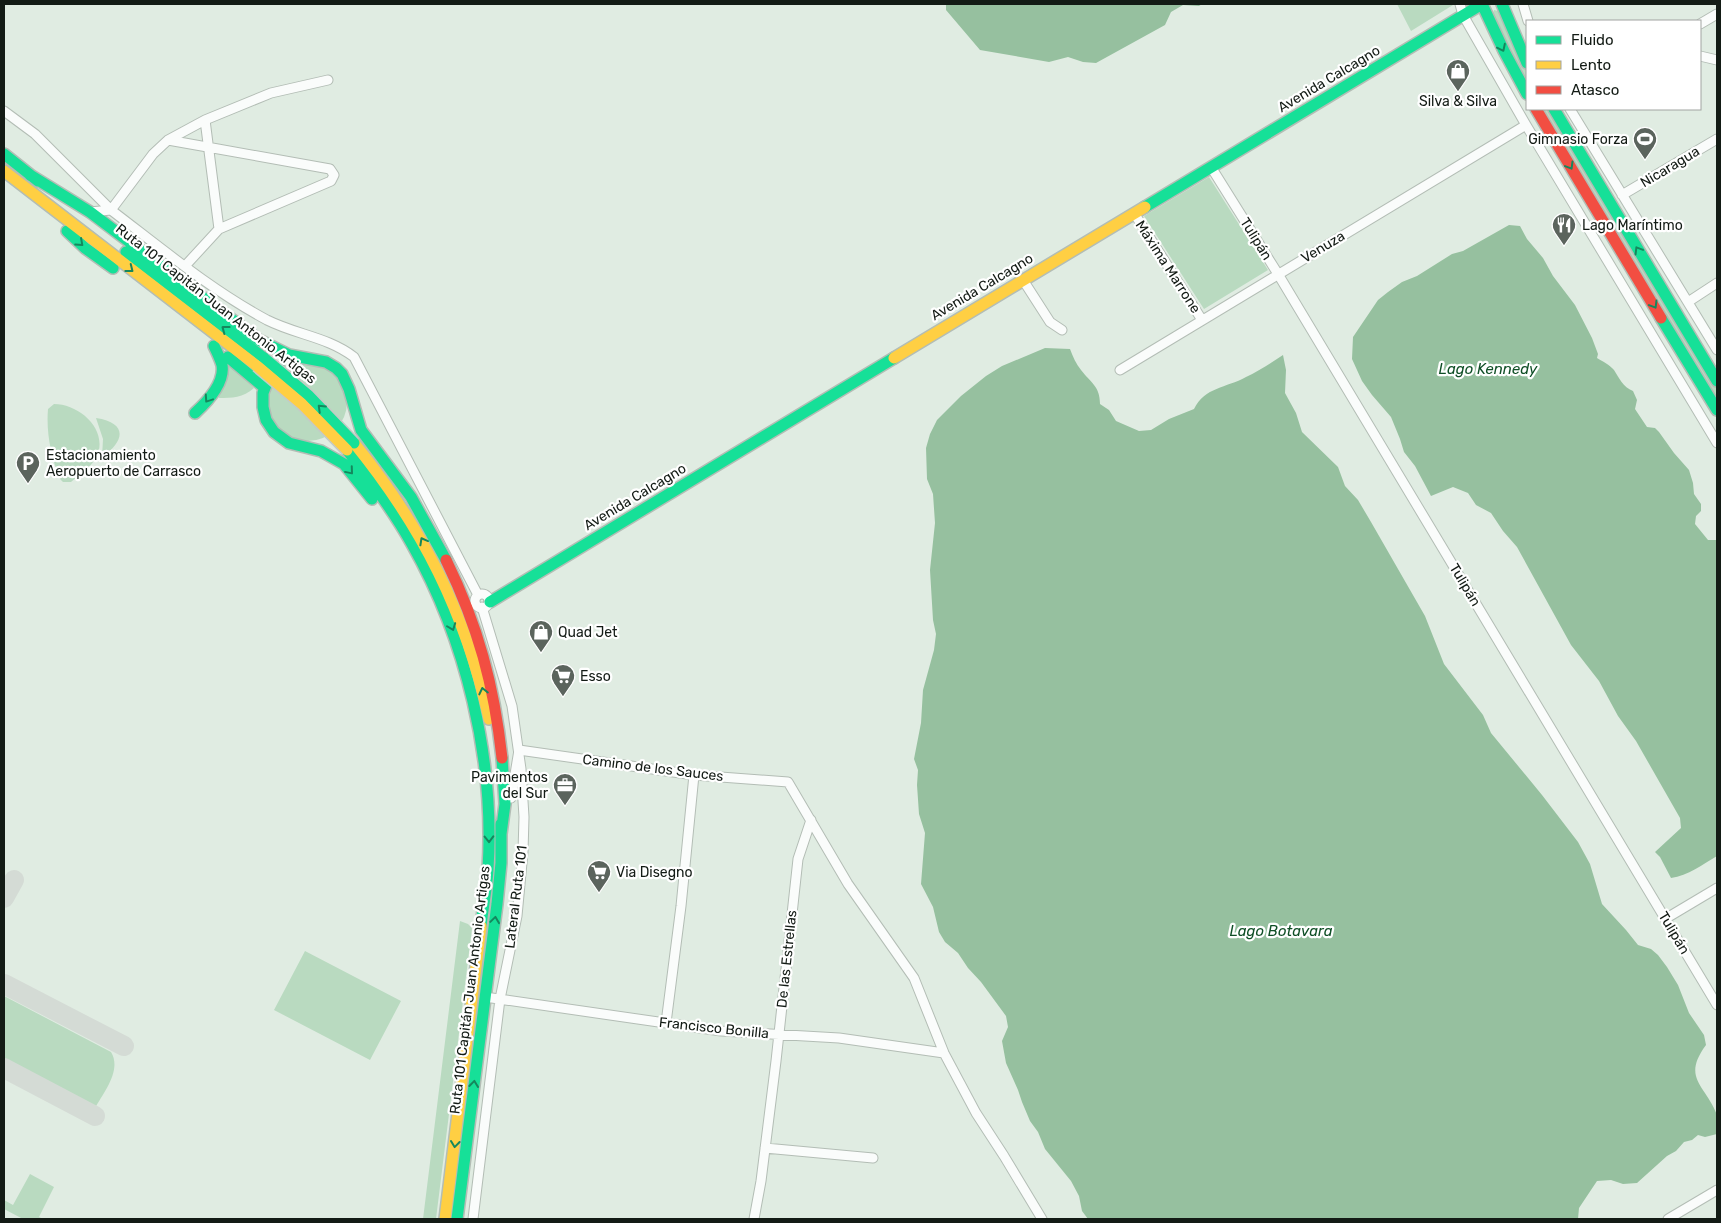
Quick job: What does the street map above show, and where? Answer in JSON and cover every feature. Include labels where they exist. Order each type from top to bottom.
[{"type":"main road","name":"Avenida Calcagno","points":[[487,600],[1212,167],[1461,9],[1482,4]]},
{"type":"main road","points":[[1482,4],[1526,92]]},
{"type":"main road","points":[[1502,4],[1526,60]]},
{"type":"main road","points":[[1537,110],[1717,410]]},
{"type":"main road","points":[[1555,110],[1717,381]]},
{"type":"main road","name":"Ruta 101 Capitán Juan Antonio Artigas","points":[[4,154],[260,362]]},
{"type":"main road","name":"Ruta 101 Capitán Juan Antonio Artigas","points":[[4,172],[260,362],[309,396],[351,447],[389,487],[419,533],[452,600],[478,671],[490,721],[498,777],[501,834],[501,863],[497,904],[457,1219]]},
{"type":"main road","points":[[30,175],[90,212],[259,340],[283,353],[300,358]]},
{"type":"main road","points":[[21,184],[27,196],[85,248],[214,346],[265,388]]},
{"type":"main road","points":[[195,414],[205,405],[220,376],[222,368],[214,346]]},
{"type":"main road","points":[[487,790],[480,778],[456,668],[434,605],[392,527],[369,494],[344,464],[320,451],[289,443],[274,432],[266,420],[263,407],[268,380],[277,369],[288,362],[312,357],[335,366],[344,376],[350,389],[352,402],[361,429],[409,494],[428,524],[452,569],[472,616],[487,662],[495,699],[504,778],[506,818],[501,834]]},
{"type":"main road","points":[[309,447],[325,443],[339,434],[349,419],[352,402]]},
{"type":"main road","name":"Ruta 101 Capitán Juan Antonio Artigas","points":[[351,447],[412,542],[447,614],[457,639],[475,702],[482,743],[490,844],[445,1219]]},
{"type":"street","points":[[1523,4],[1528,20]]},
{"type":"street","points":[[1461,9],[1526,125],[1717,443]]},
{"type":"street","points":[[1701,23],[1717,14]]},
{"type":"street","points":[[1701,56],[1717,60]]},
{"type":"street","points":[[90,212],[111,210],[153,154],[168,140],[205,120],[272,93],[328,80]]},
{"type":"street","points":[[1571,110],[1717,350]]},
{"type":"street","name":"Lateral Ruta 101","points":[[4,111],[35,134],[111,210],[185,266],[269,321],[294,332],[314,336],[341,347],[354,357],[487,600],[512,706],[519,750],[524,817],[521,886],[513,942],[500,999],[473,1219]]},
{"type":"street","points":[[205,120],[219,228]]},
{"type":"street","name":"Venuza","points":[[1120,370],[1526,125]]},
{"type":"street","name":"Nicaragua","points":[[1622,195],[1717,138]]},
{"type":"street","points":[[168,140],[330,169],[334,175],[331,181],[219,228],[185,266]]},
{"type":"street","name":"Tulipán","points":[[1212,167],[1665,919],[1714,991],[1717,1005]]},
{"type":"street","name":"Máxima Marrone","points":[[1134,213],[1202,320]]},
{"type":"street","points":[[1023,280],[1050,322],[1062,330]]},
{"type":"street","points":[[1688,302],[1717,283]]},
{"type":"street","points":[[323,360],[326,342]]},
{"type":"street","points":[[506,818],[511,803],[519,750]]},
{"type":"street","name":"Camino de los Sauces","points":[[519,750],[694,775],[788,782],[811,820]]},
{"type":"street","points":[[666,1023],[681,906],[694,775]]},
{"type":"street","points":[[811,820],[848,884],[914,978],[944,1053],[976,1113],[1042,1219]]},
{"type":"street","name":"De las Estrellas","points":[[754,1219],[779,1034],[798,859],[811,820]]},
{"type":"street","points":[[1665,919],[1717,888]]},
{"type":"street","name":"Francisco Bonilla","points":[[485,997],[761,1035],[779,1034],[839,1038],[944,1053]]},
{"type":"street","points":[[765,1148],[873,1158]]},
{"type":"street","points":[[1668,1219],[1717,1190]]},
{"type":"shaded area","points":[[1397,4],[1453,4],[1453,5],[1411,31]]},
{"type":"shaded area","points":[[1494,10],[1500,13],[1526,70],[1526,83],[1492,16]]},
{"type":"shaded area","points":[[1542,110],[1550,110],[1717,388],[1717,402]]},
{"type":"shaded area","points":[[1209,177],[1268,270],[1204,309],[1144,216]]},
{"type":"shaded area","points":[[226,360],[254,388],[242,396],[219,398]]},
{"type":"shaded area","points":[[308,363],[323,366],[340,380],[344,387],[347,402],[344,417],[330,434],[323,438],[308,441],[293,438],[276,424],[272,417],[269,402],[272,387],[286,370],[293,366]]},
{"type":"shaded area","points":[[54,404],[64,405],[82,414],[96,429],[99,438],[99,448],[94,462],[71,482],[63,482],[60,479],[52,454],[48,409]]},
{"type":"shaded area","points":[[96,418],[114,424],[120,433],[115,445],[102,457],[103,439]]},
{"type":"shaded area","points":[[460,921],[472,928],[436,1219],[423,1219]]},
{"type":"shaded area","points":[[305,951],[401,1001],[370,1060],[274,1010]]},
{"type":"shaded area","points":[[4,996],[111,1052],[114,1059],[113,1073],[107,1088],[95,1108],[4,1060]]},
{"type":"shaded area","points":[[30,1174],[54,1187],[39,1217],[43,1219],[23,1219],[4,1209],[4,1200],[13,1205]]},
{"type":"water","points":[[946,4],[1202,4],[1199,6],[1183,5],[1171,12],[1165,25],[1096,63],[1083,62],[1068,57],[1049,62],[980,50],[946,10]]},
{"type":"water","name":"Lago Kennedy","points":[[1509,225],[1520,226],[1527,239],[1543,258],[1553,276],[1575,305],[1592,338],[1598,354],[1597,358],[1612,368],[1624,385],[1633,391],[1637,400],[1635,409],[1647,427],[1655,428],[1659,432],[1689,470],[1694,494],[1701,504],[1701,511],[1696,516],[1695,524],[1708,540],[1717,540],[1717,856],[1677,877],[1671,878],[1660,857],[1655,852],[1681,828],[1680,818],[1599,681],[1571,645],[1517,547],[1491,513],[1476,505],[1468,493],[1453,487],[1431,496],[1415,466],[1404,452],[1391,417],[1362,381],[1352,359],[1353,337],[1378,300],[1402,282],[1417,276],[1452,254],[1463,251]]},
{"type":"water","name":"Lago Botavara","points":[[1045,348],[1070,349],[1073,358],[1097,389],[1100,404],[1109,410],[1116,421],[1139,431],[1151,430],[1169,419],[1194,409],[1204,396],[1210,392],[1251,375],[1283,355],[1286,370],[1285,393],[1296,413],[1302,432],[1338,467],[1345,486],[1358,500],[1425,616],[1444,664],[1483,715],[1491,733],[1578,842],[1590,864],[1602,904],[1638,945],[1651,949],[1658,955],[1678,985],[1689,1013],[1704,1035],[1706,1045],[1699,1057],[1696,1074],[1698,1082],[1717,1115],[1717,1134],[1705,1137],[1698,1135],[1692,1140],[1684,1142],[1676,1151],[1667,1156],[1637,1183],[1623,1184],[1611,1180],[1597,1181],[1579,1208],[1578,1219],[1088,1219],[1082,1211],[1079,1196],[1071,1181],[1045,1149],[1038,1132],[1030,1121],[1006,1063],[1002,1041],[1008,1027],[1006,1016],[958,953],[945,942],[939,932],[933,907],[921,884],[925,833],[919,814],[918,770],[914,759],[921,723],[923,690],[934,650],[936,634],[933,620],[930,570],[935,523],[933,494],[927,479],[926,448],[930,434],[937,420],[961,396],[986,376],[1002,366]]},
{"type":"taxiway","points":[[4,898],[14,880]]},
{"type":"taxiway","points":[[4,984],[124,1046]]},
{"type":"taxiway","points":[[4,1068],[95,1116]]},
{"type":"traffic: fast","points":[[1145,207],[1482,4]]},
{"type":"traffic: fast","points":[[1482,4],[1526,92]]},
{"type":"traffic: fast","points":[[1502,4],[1526,61]]},
{"type":"traffic: fast","points":[[1555,110],[1717,381]]},
{"type":"traffic: fast","points":[[4,154],[38,181]]},
{"type":"traffic: fast","points":[[30,175],[90,212],[259,340],[289,355],[326,362],[336,368],[342,374],[349,389],[361,430],[411,497],[446,560]]},
{"type":"traffic: fast","points":[[67,231],[85,248],[113,268]]},
{"type":"traffic: fast","points":[[126,252],[264,358]]},
{"type":"traffic: fast","points":[[1661,318],[1717,410]]},
{"type":"traffic: fast","points":[[195,413],[210,398],[221,379],[222,365],[214,346]]},
{"type":"traffic: fast","points":[[228,357],[265,388]]},
{"type":"traffic: fast","points":[[264,358],[309,396],[354,443]]},
{"type":"traffic: fast","points":[[490,602],[894,358]]},
{"type":"traffic: fast","points":[[279,368],[268,380],[263,393],[263,407],[266,420],[274,432],[289,443],[321,451],[344,464],[372,499]]},
{"type":"traffic: fast","points":[[347,450],[405,531],[448,619],[462,660],[473,701],[487,785],[488,869],[481,926]]},
{"type":"traffic: fast","points":[[501,834],[505,804],[502,758]]},
{"type":"traffic: fast","points":[[457,1219],[497,904],[501,863],[501,824]]},
{"type":"traffic: slow","points":[[4,171],[257,366]]},
{"type":"traffic: slow","points":[[894,358],[1145,207]]},
{"type":"traffic: slow","points":[[257,366],[302,404],[347,450]]},
{"type":"traffic: slow","points":[[354,443],[401,507],[421,539],[438,573],[454,607],[467,643],[489,719]]},
{"type":"traffic: slow","points":[[445,1219],[481,926]]},
{"type":"traffic: jam","points":[[1537,110],[1661,318]]},
{"type":"traffic: jam","points":[[446,560],[476,632],[483,656],[499,731],[502,758]]},
{"type":"place","name":"Silva & Silva","points":[[1458,92]]},
{"type":"place","name":"Gimnasio Forza","points":[[1645,160]]},
{"type":"place","name":"Lago Maríntimo","points":[[1564,246]]},
{"type":"place","name":"Estacionamiento Aeropuerto de Carrasco","points":[[28,484]]},
{"type":"place","name":"Quad Jet","points":[[541,653]]},
{"type":"place","name":"Esso","points":[[563,697]]},
{"type":"place","name":"Pavimentos del Sur","points":[[565,806]]},
{"type":"place","name":"Via Disegno","points":[[599,893]]}]
